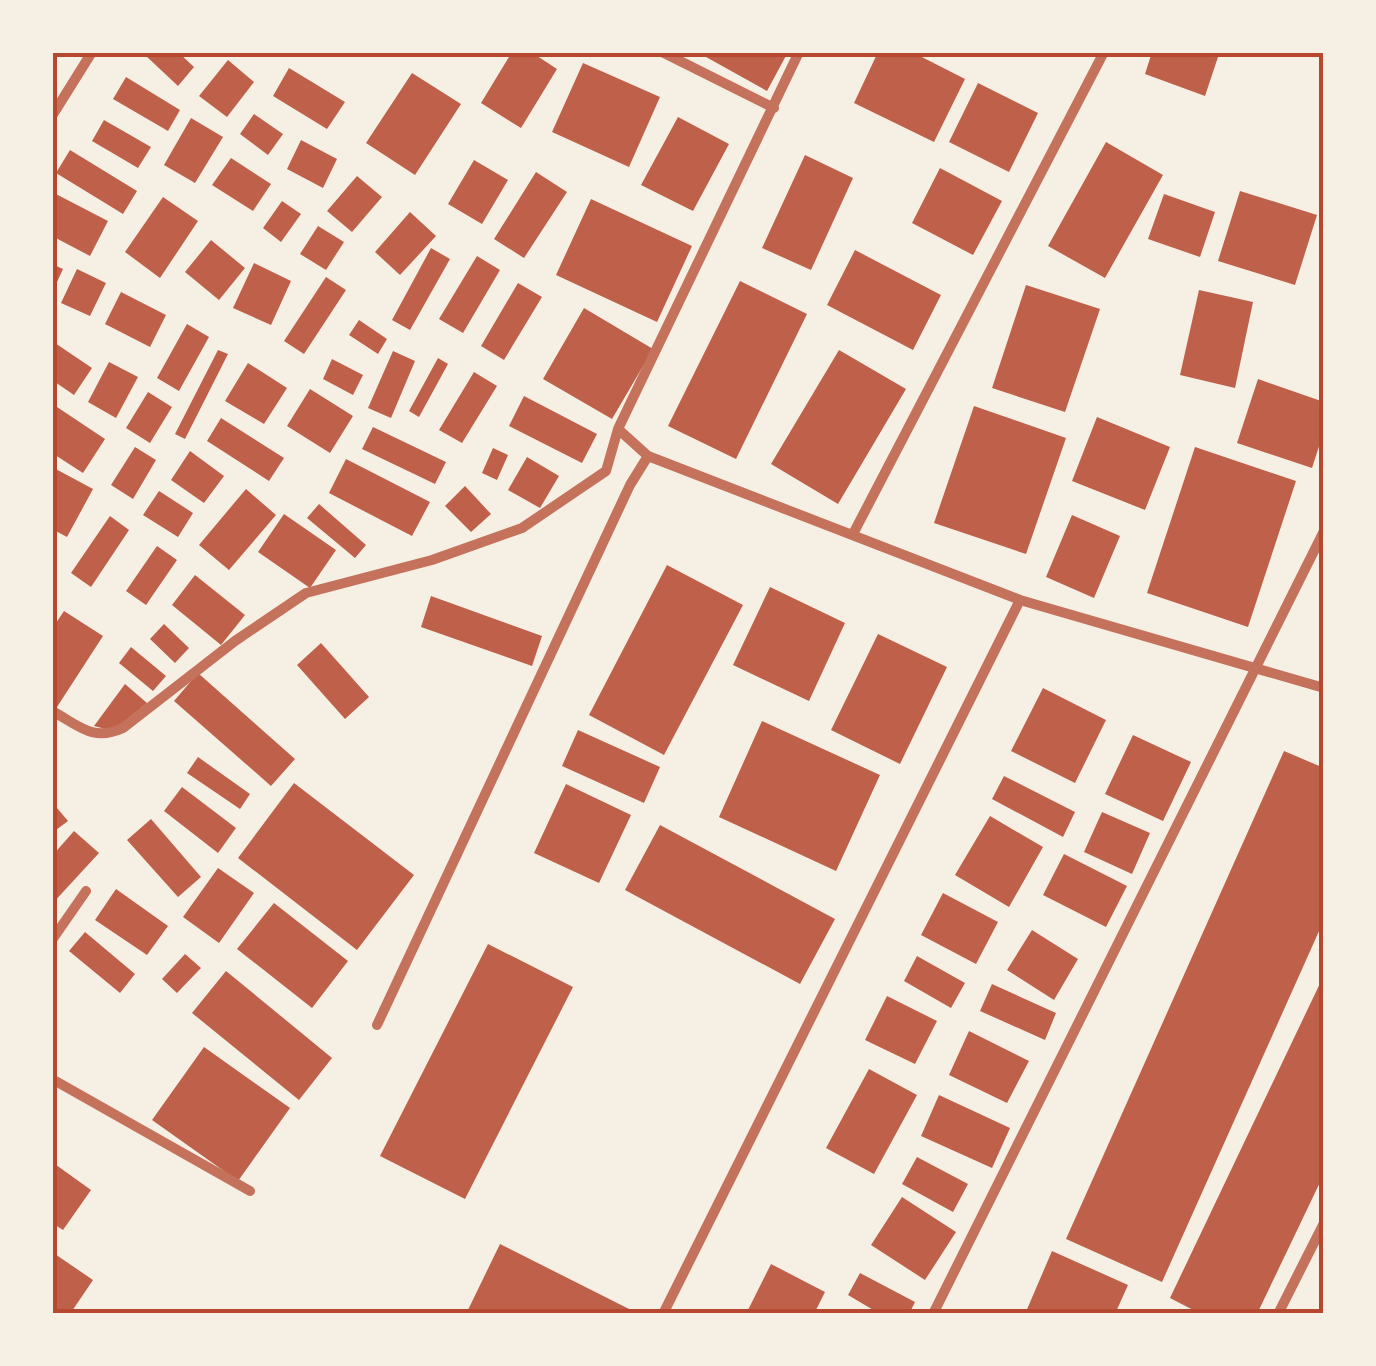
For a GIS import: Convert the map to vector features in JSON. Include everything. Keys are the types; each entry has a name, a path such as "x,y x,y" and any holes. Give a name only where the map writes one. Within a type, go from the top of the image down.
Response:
{"street":[{"path":"52,116 92,52"},
{"path":"662,52 774,108"},
{"path":"52,711 106,736 123,728 235,641 306,593 432,560 522,528 606,471 618,429 799,52"},
{"path":"853,534 1104,52"},
{"path":"618,429 648,456 1020,600 1324,688"},
{"path":"377,1025 630,486 648,456"},
{"path":"933,1314 1324,532"},
{"path":"663,1314 1020,600"},
{"path":"52,940 86,891"},
{"path":"52,1079 250,1191"},
{"path":"1278,1314 1324,1223"}],"building":[{"path":"178,52 194,67 178,86 145,55"},
{"path":"512,52 531,52 557,69 521,128 481,103"},
{"path":"697,52 788,52 767,91"},
{"path":"878,52 912,52 965,79 934,142 854,103"},
{"path":"1152,52 1207,52 1218,57 1205,96 1145,74"},
{"path":"228,60 254,82 227,117 199,96"},
{"path":"583,63 660,97 629,167 552,132"},
{"path":"289,68 345,102 327,129 273,96"},
{"path":"412,73 461,104 415,175 366,143"},
{"path":"126,77 180,110 168,131 113,99"},
{"path":"978,83 1038,113 1009,172 949,142"},
{"path":"254,114 283,134 268,155 240,134"},
{"path":"678,117 729,144 693,211 641,185"},
{"path":"191,118 223,137 195,183 164,165"},
{"path":"104,120 151,147 138,168 92,141"},
{"path":"301,140 337,159 323,188 287,169"},
{"path":"1106,142 1163,175 1105,278 1048,246"},
{"path":"70,150 137,191 123,214 56,173"},
{"path":"805,155 853,178 811,270 762,248"},
{"path":"231,158 271,184 253,211 212,185"},
{"path":"474,160 508,180 482,224 448,204"},
{"path":"940,168 1002,201 973,255 912,223"},
{"path":"536,172 567,192 524,258 494,239"},
{"path":"357,176 382,197 352,232 327,211"},
{"path":"1240,191 1317,215 1295,285 1218,261"},
{"path":"52,192 108,221 90,256 52,236"},
{"path":"1164,194 1215,212 1200,257 1148,239"},
{"path":"163,197 198,221 160,278 125,252"},
{"path":"591,199 692,246 657,322 556,275"},
{"path":"282,201 301,214 281,242 263,228"},
{"path":"410,212 436,236 400,275 375,252"},
{"path":"318,226 344,242 326,270 300,254"},
{"path":"211,240 245,268 219,300 185,272"},
{"path":"431,248 450,259 410,330 392,320"},
{"path":"855,250 941,295 913,350 827,305"},
{"path":"477,256 500,270 463,333 439,319"},
{"path":"254,263 291,281 271,325 233,308"},
{"path":"52,264 63,269 52,293"},
{"path":"77,269 106,283 90,316 61,303"},
{"path":"326,277 346,290 304,354 284,341"},
{"path":"740,281 807,314 736,459 668,426"},
{"path":"518,283 542,297 504,360 481,346"},
{"path":"1026,285 1100,309 1065,412 992,388"},
{"path":"1199,290 1253,302 1235,388 1180,375"},
{"path":"121,292 166,315 150,347 105,324"},
{"path":"584,308 653,349 612,419 543,379"},
{"path":"359,320 387,339 378,354 349,335"},
{"path":"187,324 209,337 179,391 157,378"},
{"path":"52,341 92,368 74,395 52,380"},
{"path":"218,350 228,354 185,439 175,434"},
{"path":"839,350 906,389 838,504 771,464"},
{"path":"393,351 415,361 391,418 368,408"},
{"path":"438,358 448,364 419,417 409,411"},
{"path":"332,359 363,375 353,395 323,379"},
{"path":"109,362 138,377 116,418 88,402"},
{"path":"248,363 287,388 264,424 225,401"},
{"path":"474,372 497,386 462,443 439,430"},
{"path":"1258,379 1324,402 1324,431 1312,468 1237,443"},
{"path":"310,389 353,416 330,453 287,426"},
{"path":"148,392 172,407 150,443 126,428"},
{"path":"524,396 597,434 582,463 509,426"},
{"path":"54,405 105,439 83,473 52,453"},
{"path":"974,406 1066,438 1026,554 934,523"},
{"path":"1097,417 1170,447 1145,510 1072,481"},
{"path":"221,418 284,458 269,481 207,441"},
{"path":"373,427 446,462 435,484 362,449"},
{"path":"135,447 156,460 133,499 111,485"},
{"path":"1195,447 1296,481 1248,627 1147,593"},
{"path":"493,448 508,455 497,480 482,473"},
{"path":"190,451 224,476 204,503 171,480"},
{"path":"527,457 559,476 540,508 508,490"},
{"path":"346,459 430,502 412,536 329,493"},
{"path":"52,467 93,489 67,537 52,529"},
{"path":"465,486 491,514 471,532 445,506"},
{"path":"246,489 276,515 229,570 199,545"},
{"path":"159,491 193,513 178,537 143,515"},
{"path":"319,504 366,545 355,558 307,518"},
{"path":"284,514 336,550 310,588 258,552"},
{"path":"1072,515 1120,536 1094,598 1046,577"},
{"path":"110,516 129,530 91,587 71,573"},
{"path":"157,546 177,560 146,605 126,591"},
{"path":"667,565 743,605 664,755 589,715"},
{"path":"195,575 245,615 221,645 172,605"},
{"path":"770,587 845,623 809,701 733,665"},
{"path":"431,596 542,636 532,666 421,627"},
{"path":"64,611 103,636 57,707 52,704 52,629"},
{"path":"164,624 189,648 175,663 150,639"},
{"path":"878,634 947,667 900,764 831,730"},
{"path":"321,643 369,697 345,719 297,665"},
{"path":"131,647 166,676 153,691 119,663"},
{"path":"198,673 295,759 271,786 174,701"},
{"path":"125,684 147,703 113,731 94,726"},
{"path":"1043,688 1106,720 1075,783 1011,751"},
{"path":"762,721 880,775 836,871 719,817"},
{"path":"578,730 660,767 644,803 562,766"},
{"path":"1133,735 1191,762 1163,821 1105,794"},
{"path":"1284,751 1324,768 1324,920 1162,1282 1066,1239"},
{"path":"198,757 250,794 240,809 187,773"},
{"path":"1004,776 1075,812 1063,837 992,799"},
{"path":"294,783 414,875 357,950 238,858"},
{"path":"566,784 631,815 599,883 534,853"},
{"path":"182,787 236,828 218,853 164,811"},
{"path":"52,802 68,821 52,833"},
{"path":"1102,812 1150,833 1132,874 1084,852"},
{"path":"990,816 1043,847 1009,907 955,875"},
{"path":"151,819 201,877 178,897 127,840"},
{"path":"660,825 835,919 800,984 625,890"},
{"path":"74,831 99,853 52,904 52,856"},
{"path":"1064,854 1127,886 1106,927 1043,895"},
{"path":"218,868 254,893 219,943 183,917"},
{"path":"116,889 168,926 147,955 95,920"},
{"path":"943,893 998,922 976,964 921,935"},
{"path":"274,903 348,961 312,1008 237,949"},
{"path":"1032,930 1078,959 1054,1000 1007,970"},
{"path":"85,932 135,974 120,993 69,951"},
{"path":"488,944 573,987 465,1199 380,1156"},
{"path":"185,954 201,968 177,993 162,979"},
{"path":"917,956 965,983 951,1008 904,981"},
{"path":"226,971 332,1058 299,1100 192,1013"},
{"path":"1324,975 1324,1174 1257,1314 1201,1314 1170,1298"},
{"path":"992,984 1056,1013 1045,1040 980,1011"},
{"path":"887,996 937,1021 915,1064 865,1040"},
{"path":"969,1031 1029,1061 1007,1103 949,1075"},
{"path":"204,1047 290,1108 238,1181 152,1120"},
{"path":"869,1069 917,1095 874,1174 826,1148"},
{"path":"939,1095 1010,1128 992,1168 921,1136"},
{"path":"917,1157 968,1184 953,1212 902,1184"},
{"path":"52,1162 91,1190 63,1230 52,1223"},
{"path":"902,1197 956,1232 925,1280 871,1245"},
{"path":"500,1244 639,1314 466,1314"},
{"path":"1052,1251 1128,1285 1115,1314 1025,1314"},
{"path":"52,1252 93,1280 70,1314 52,1314"},
{"path":"771,1264 825,1292 814,1314 747,1312"},
{"path":"860,1273 915,1302 909,1314 880,1314 848,1295"}]}
